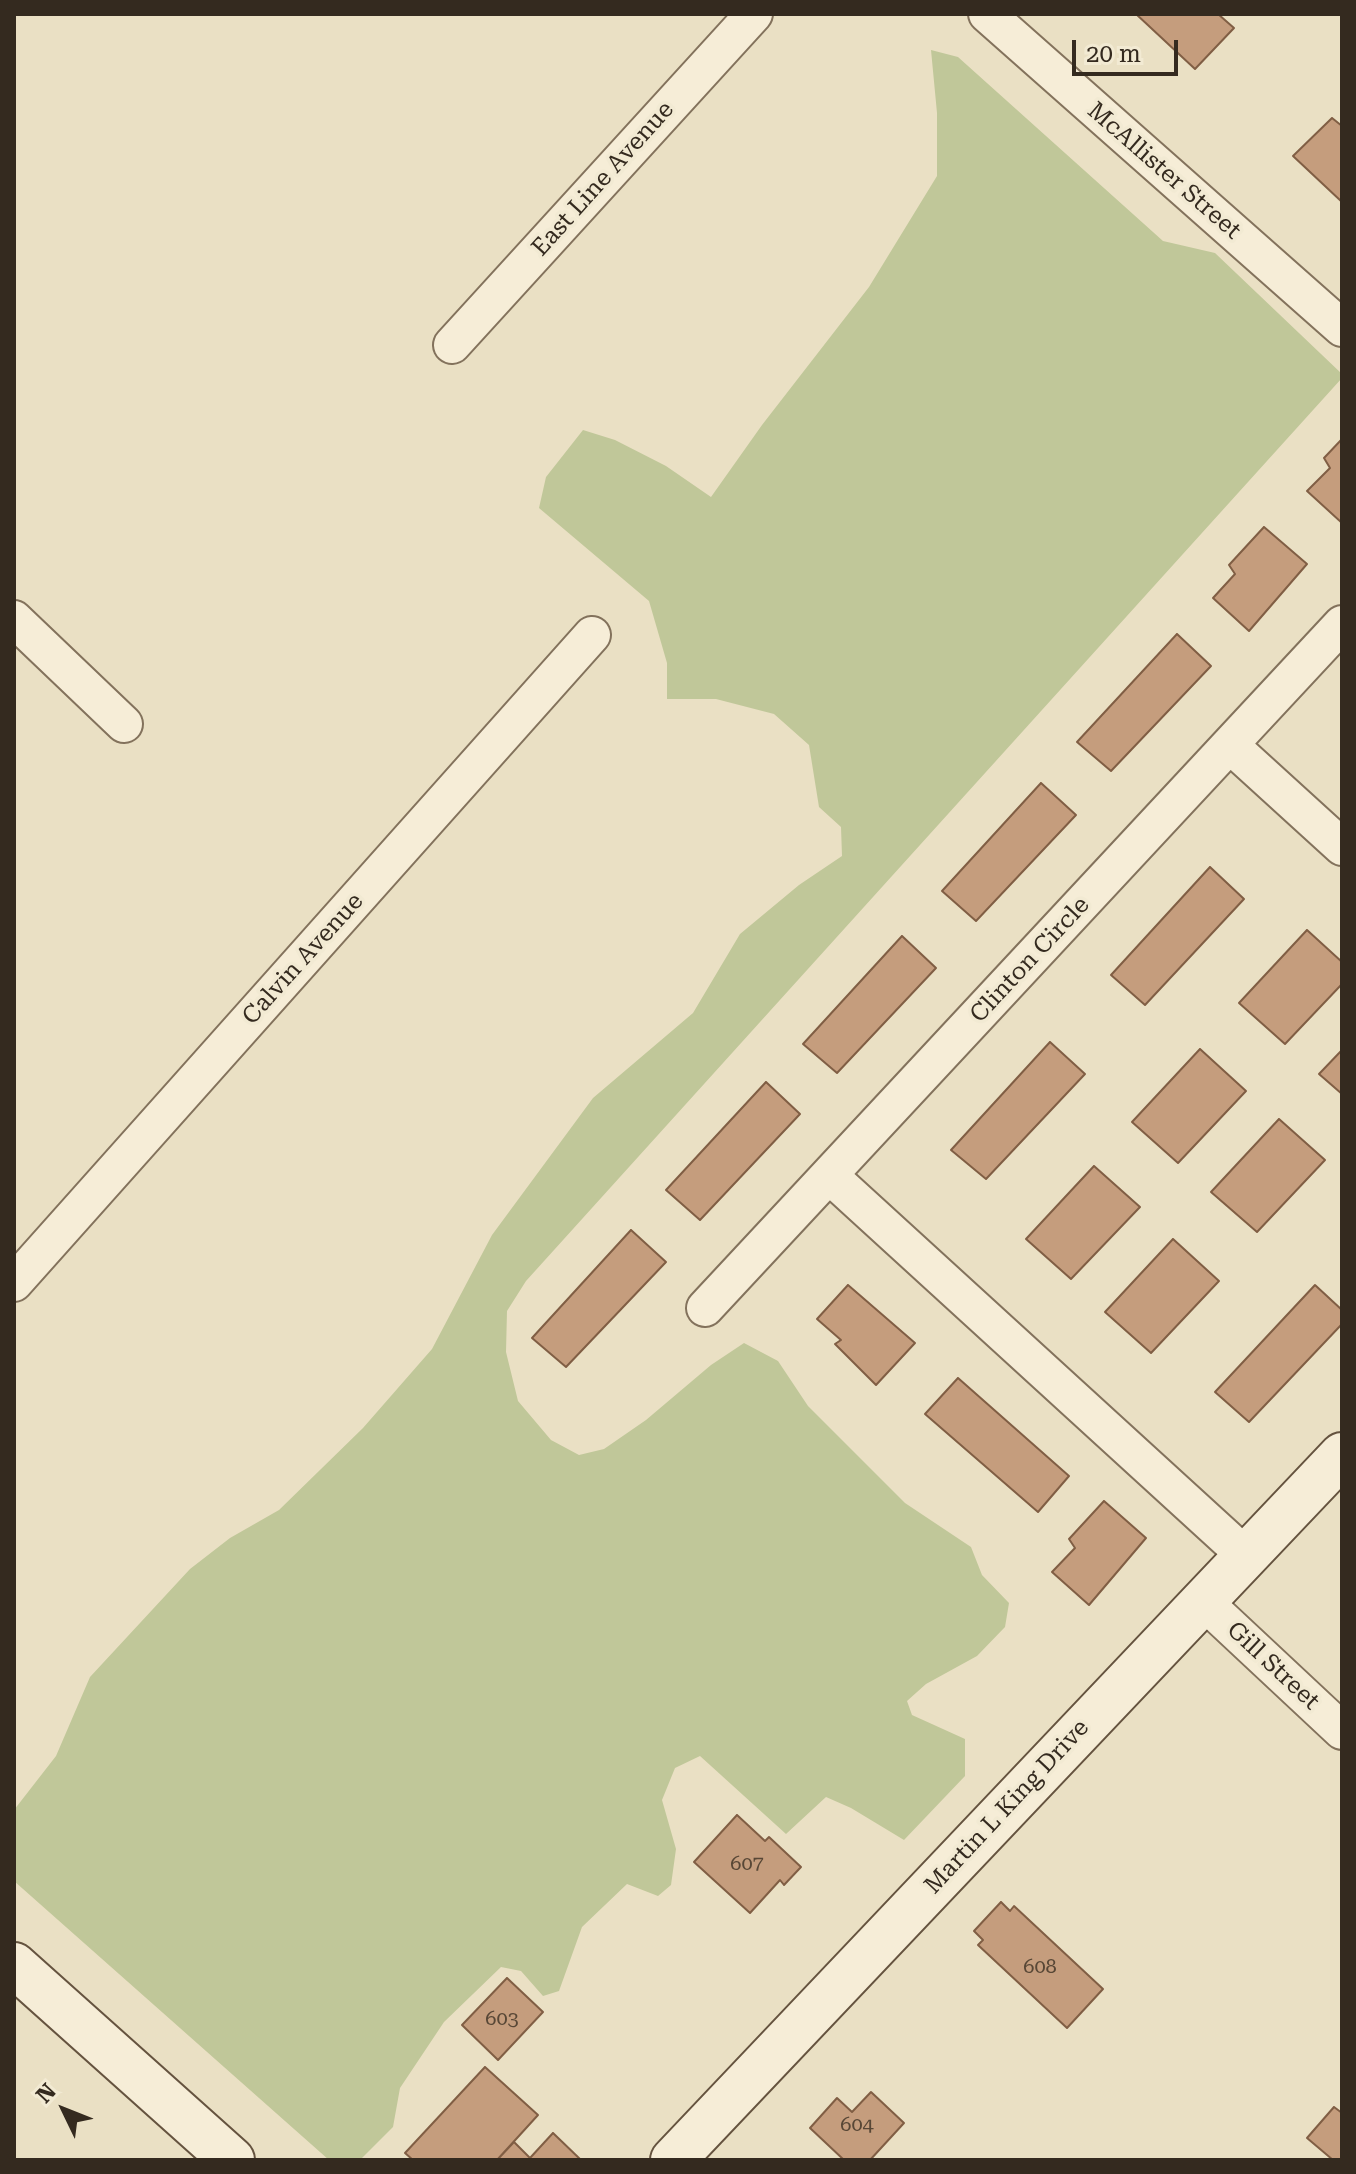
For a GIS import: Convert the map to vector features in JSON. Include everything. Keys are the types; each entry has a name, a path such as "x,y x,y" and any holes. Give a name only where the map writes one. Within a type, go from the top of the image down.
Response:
{"main road":[{"name":"Martin L King Drive","path":"673,2160 1342,1455"},
{"path":"14,1965 232,2160"}],"street":[{"name":"East Line Avenue","path":"452,345 754,14"},
{"name":"McAllister Street","path":"987,14 1342,328"},
{"path":"14,619 124,724"},
{"name":"Clinton Circle","path":"705,1308 1342,624"},
{"name":"Calvin Avenue","path":"14,1283 592,635"},
{"path":"1230,745 1342,847"},
{"path":"830,1176 1246,1556"},
{"name":"Gill Street","path":"1203,1601 1342,1731"}],"green space":[{"path":"931,50 958,57 1163,241 1215,253 1342,374 1342,378 526,1281 507,1311 506,1352 518,1401 551,1440 579,1455 604,1449 744,1343 778,1361 808,1406 905,1503 971,1547 982,1575 1009,1603 1005,1627 977,1656 926,1684 907,1701 912,1715 965,1739 965,1776 904,1840 851,1808 826,1797 786,1834 700,1756 675,1768 662,1800 676,1849 671,1885 658,1896 627,1884 582,1927 559,1991 543,1996 521,1971 501,1967 444,2022 400,2088 393,2127 360,2160 329,2160 14,1881 14,1810 56,1756 90,1677 190,1569 230,1538 279,1510 363,1428 432,1349 492,1235 593,1098 693,1013 740,934 799,885 842,856 841,827 819,807 809,745 774,714 716,699 667,699 667,663 649,601 539,508 546,477 583,430 615,440 666,466 711,497 762,425 869,287 937,176 937,113"}],"building":[{"path":"1136,14 1218,14 1234,28 1195,69"},
{"path":"1332,118 1342,126 1342,202 1293,156"},
{"path":"1342,439 1342,523 1307,491 1330,468 1324,458"},
{"path":"1264,527 1307,564 1249,631 1213,598 1235,574 1229,565"},
{"path":"1177,634 1211,666 1111,771 1077,742"},
{"path":"1041,783 1076,815 976,921 942,891"},
{"path":"1210,867 1244,899 1145,1005 1111,975"},
{"path":"1307,930 1342,962 1342,984 1285,1044 1239,1003"},
{"path":"902,936 936,968 837,1073 803,1044"},
{"path":"1050,1042 1085,1074 986,1179 951,1150"},
{"path":"1200,1049 1246,1091 1178,1163 1132,1122"},
{"path":"1342,1050 1342,1094 1319,1074"},
{"path":"766,1082 800,1114 700,1220 666,1190"},
{"path":"1279,1119 1325,1160 1257,1232 1211,1192"},
{"path":"1094,1166 1140,1207 1071,1279 1026,1239"},
{"path":"631,1230 666,1262 566,1367 532,1338"},
{"path":"1173,1239 1219,1281 1151,1353 1105,1312"},
{"path":"848,1285 915,1343 876,1385 835,1344 841,1340 817,1319"},
{"path":"1315,1285 1342,1310 1342,1324 1249,1422 1215,1392"},
{"path":"958,1378 1069,1476 1038,1512 925,1414"},
{"path":"1104,1501 1146,1538 1089,1605 1052,1572 1075,1548 1069,1539"},
{"path":"737,1815 765,1841 769,1837 801,1867 784,1885 780,1880 750,1913 694,1862"},
{"path":"1001,1902 1010,1911 1014,1906 1103,1989 1067,2028 978,1945 983,1940 974,1931"},
{"path":"507,1978 543,2012 498,2060 462,2025"},
{"path":"485,2067 538,2115 497,2160 413,2160 405,2153"},
{"path":"871,2092 904,2123 870,2160 844,2160 810,2128 837,2098 852,2112"},
{"path":"1334,2107 1342,2113 1342,2160 1333,2160 1307,2138"},
{"path":"553,2133 581,2160 497,2160 514,2142 530,2158"}]}
